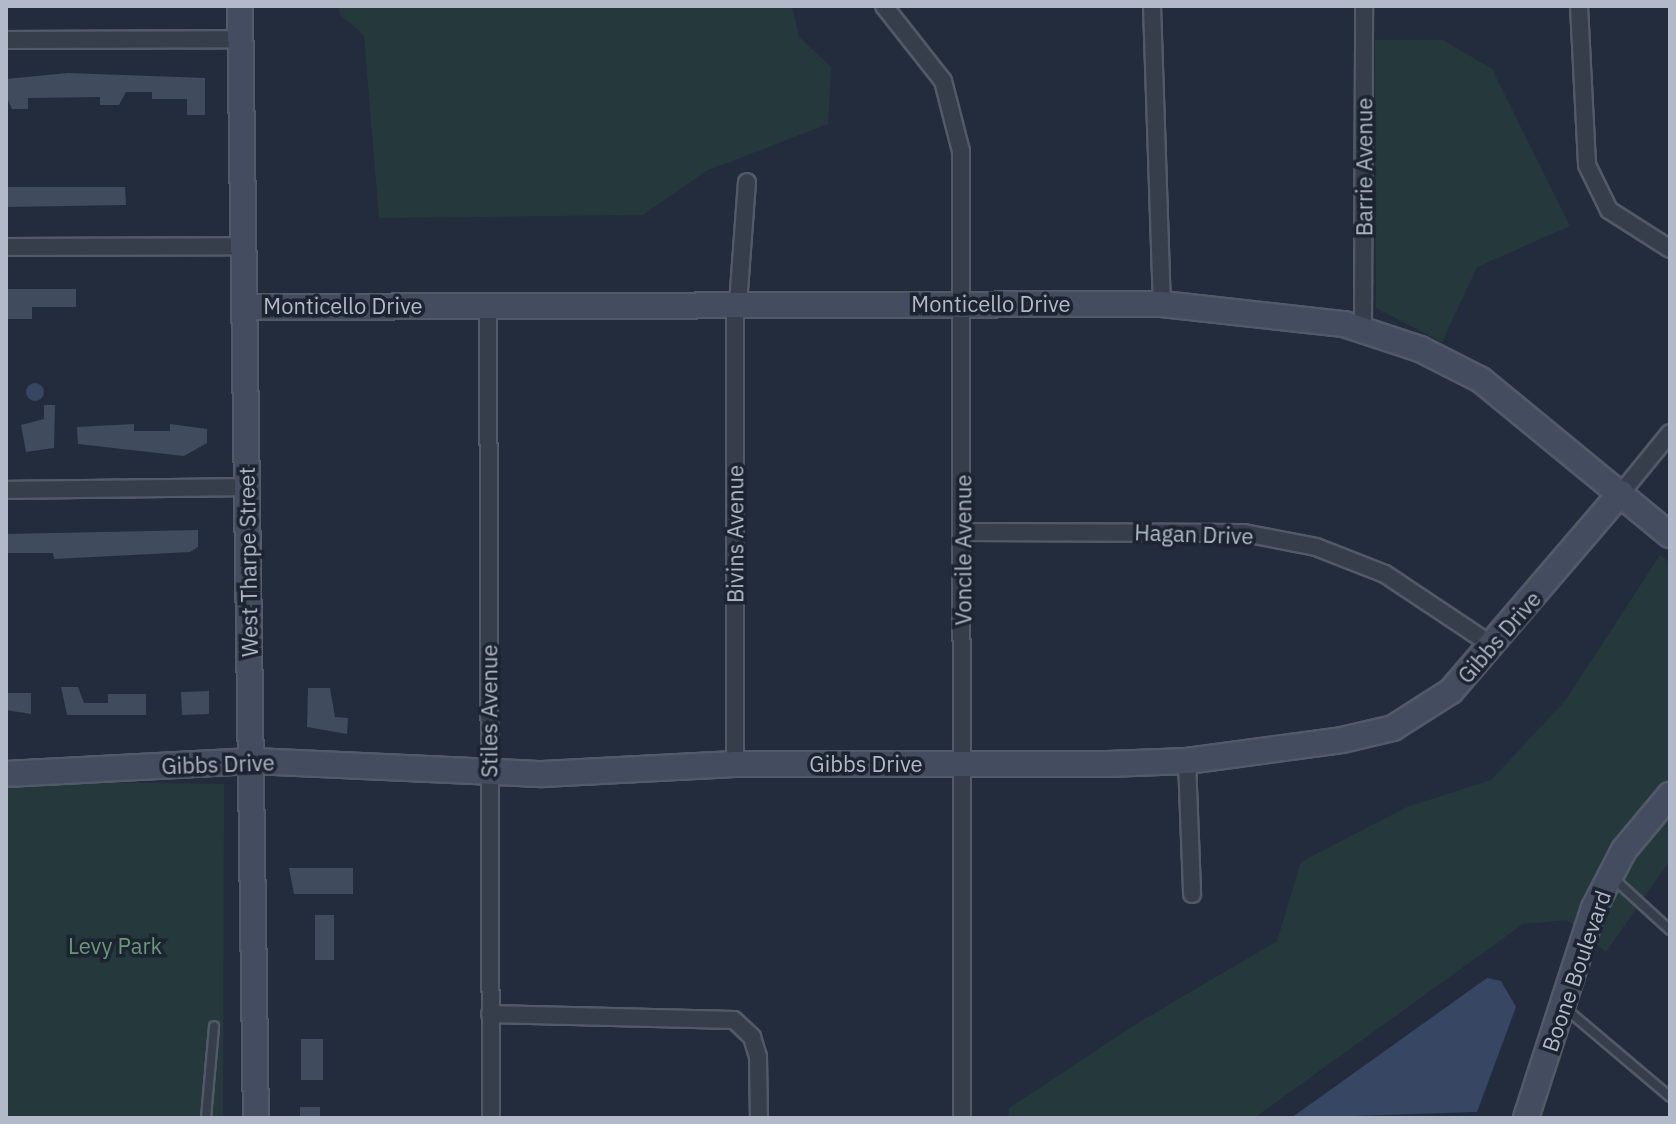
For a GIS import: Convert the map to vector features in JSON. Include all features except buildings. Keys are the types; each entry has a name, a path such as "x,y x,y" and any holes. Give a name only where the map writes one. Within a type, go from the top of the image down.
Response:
{"street":[{"name":"West Tharpe Street","path":"240,6 256,1118"},
{"name":"Voncile Avenue","path":"884,6 928,56 954,111 961,151 962,1118"},
{"path":"1152,6 1162,304"},
{"name":"Barrie Avenue","path":"1363,329 1364,6"},
{"path":"1579,6 1587,165 1609,210 1670,249"},
{"path":"6,40 241,39"},
{"name":"Bivins Avenue","path":"735,764 736,304 747,182"},
{"path":"6,247 243,246"},
{"name":"Monticello Drive","path":"244,307 1162,304 1363,329 1481,380 1670,535"},
{"name":"Stiles Avenue","path":"488,305 491,1118"},
{"path":"1621,493 1670,433"},
{"path":"6,490 246,487"},
{"name":"Gibbs Drive","path":"6,774 253,761 489,771 735,764 1187,761 1393,728 1451,691 1493,646 1621,493"},
{"name":"Hagan Drive","path":"963,532 1244,533 1316,547 1385,574 1493,646"},
{"path":"1187,761 1192,894"},
{"name":"Boone Boulevard","path":"1526,1118 1562,1006 1610,874 1670,795"},
{"path":"490,1014 734,1020 752,1037 758,1057 759,1118"}],"lane":[{"path":"1610,874 1670,930"},
{"path":"1562,1006 1670,1097"},
{"path":"206,1118 214,1026"}],"green space":[{"path":"339,6 792,6 799,37 831,67 828,124 706,171 643,215 379,218 364,35 340,15"},
{"path":"1375,40 1443,40 1492,69 1570,226 1477,267 1442,342 1376,308"},
{"path":"1660,555 1670,563 1670,860 1606,952 1567,920 1523,924 1254,1118 1009,1118 1009,1108 1138,1023 1277,941 1301,862 1407,807 1491,780 1566,700"},
{"name":"Levy Park","path":"6,781 224,784 223,1118 6,1118"}],"water":[{"path":"35,383 44,392 35,401 26,392"},
{"path":"1487,978 1501,981 1516,1007 1477,1112 1291,1118"}]}
